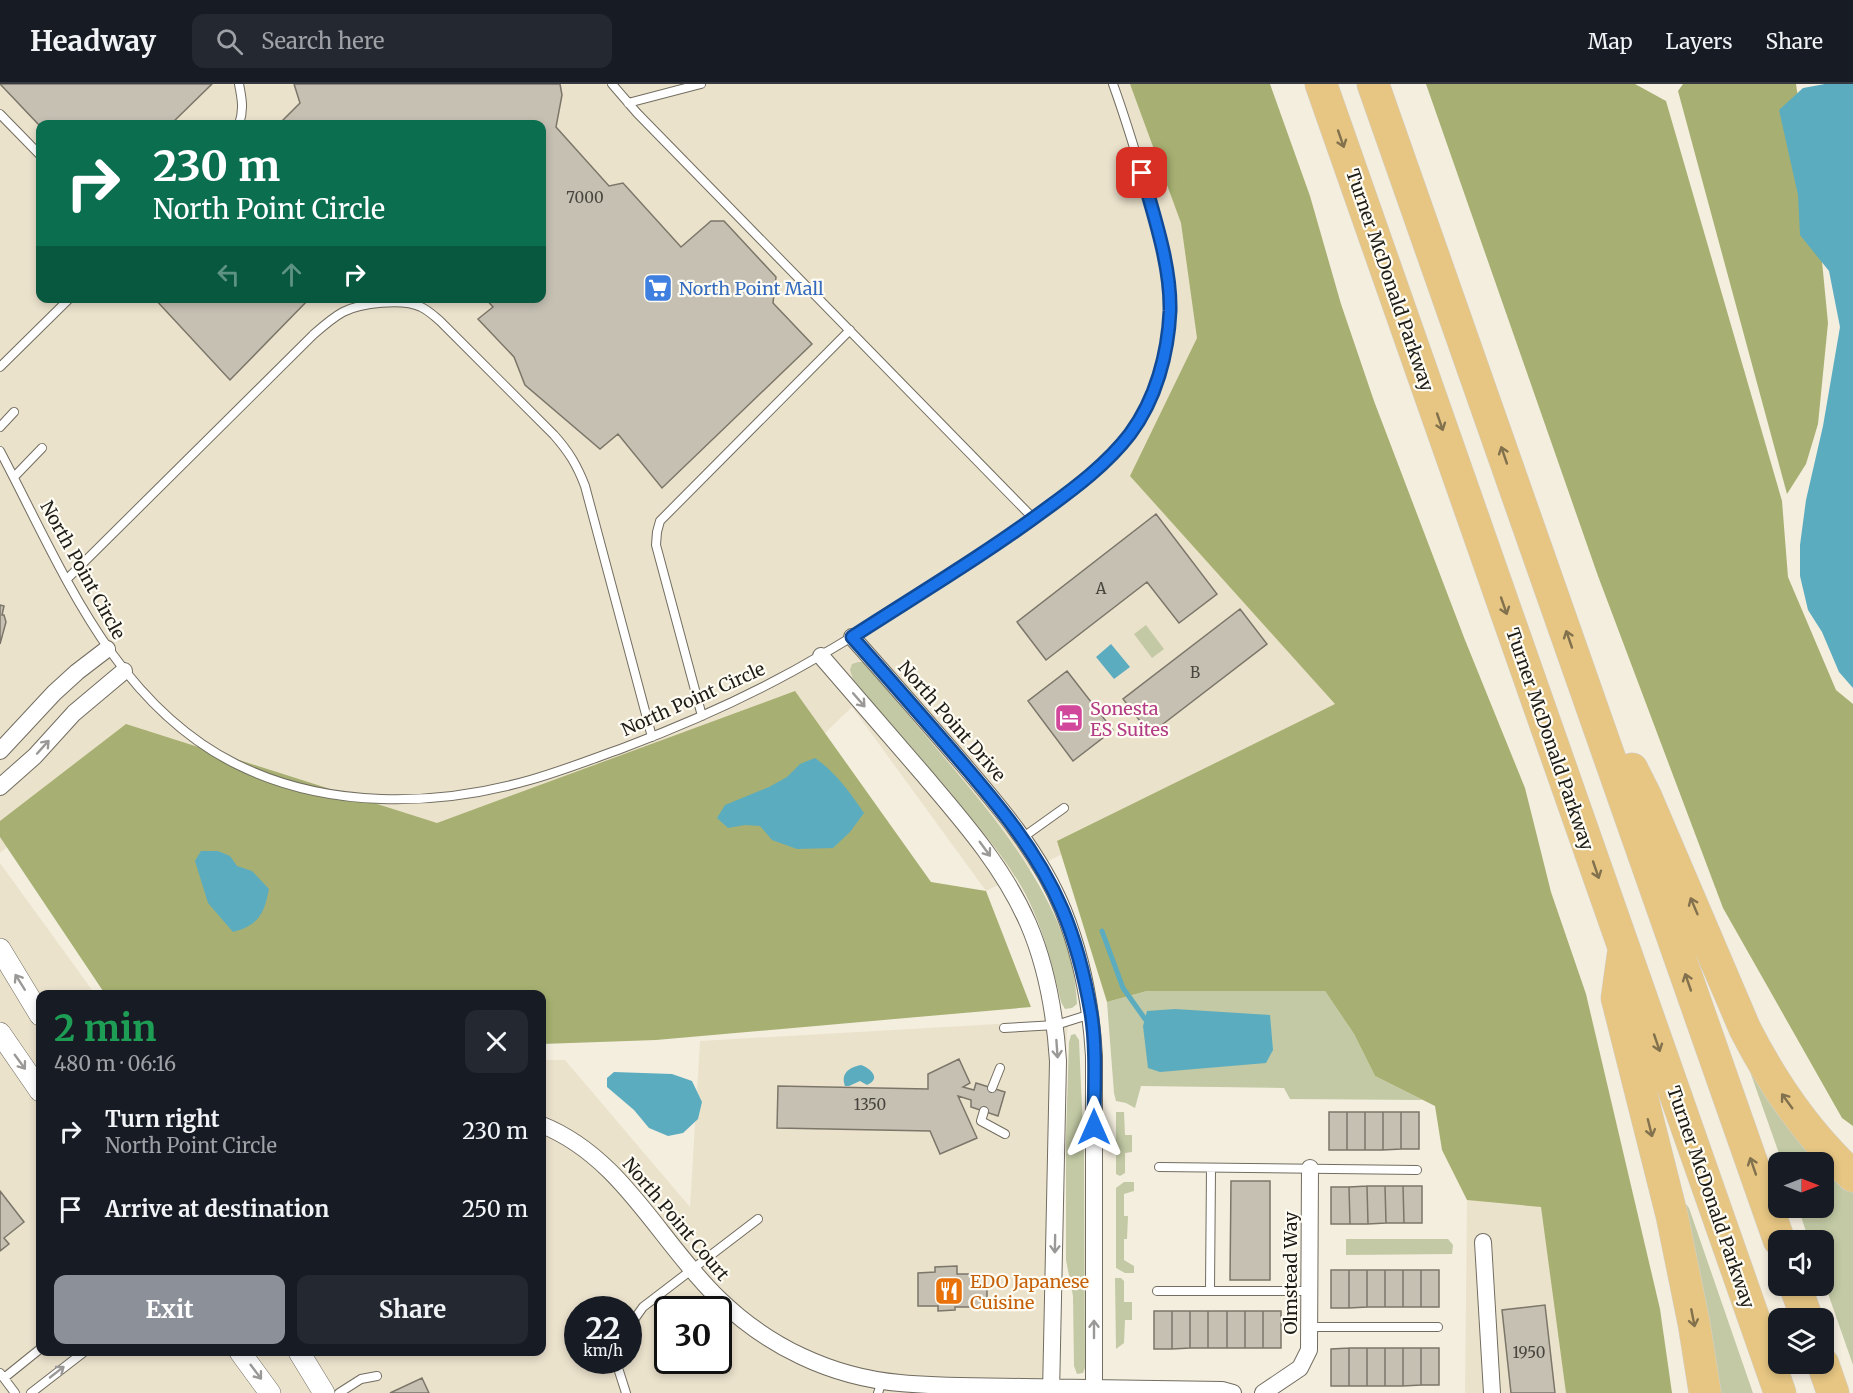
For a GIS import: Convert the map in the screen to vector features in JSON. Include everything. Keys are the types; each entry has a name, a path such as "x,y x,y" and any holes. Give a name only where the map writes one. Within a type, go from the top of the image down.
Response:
{"highway":[{"name":"Turner McDonald Parkway","path":"1321,84 1780,1393"},
{"path":"1373,84 1776,1230"},
{"path":"1583,680 1646,797 1762,1064 1807,1128 1832,1157 1853,1176"},
{"path":"1624,948 1617,998 1672,1216 1694,1324 1705,1393"},
{"path":"1826,1374 1833,1393"}],"street":[{"name":"North Point Drive","path":"852,637 996,803 1022,838 1045,874 1062,909 1075,945 1085,980 1091,1014 1094,1056 1094,1390"},
{"path":"0,751 54,693 107,649"},
{"path":"821,656 968,826 1013,893 1028,923 1040,956 1056,1025 1058,1061 1051,1390"},
{"path":"0,787 35,756 74,713 124,671"},
{"path":"0,949 36,1008"},
{"path":"0,1033 36,1085"},
{"name":"North Point Court","path":"546,1127 571,1140 597,1158 619,1180 691,1269 730,1311 772,1341 820,1365 880,1387 926,1385 1051,1390 1222,1390 1233,1393"},
{"name":"Olmstead Way","path":"1263,1393 1300,1368 1309,1350 1310,1168"},
{"path":"1483,1242 1492,1393"},
{"path":"243,1356 270,1393"},
{"path":"301,1356 324,1393"}],"lane":[{"path":"239,84 243,100 241,120"},
{"path":"612,84 1034,518"},
{"path":"628,103 700,84"},
{"name":"North Point Circle","path":"0,451 67,579 107,649 145,695 210,749 237,764 305,789 351,797 419,798 487,790 543,776 652,737 702,716 821,656 1034,518 1089,476 1129,435 1149,401 1165,357 1170,309 1164,262 1142,173 1113,84"},
{"path":"0,114 36,151"},
{"path":"0,367 65,303"},
{"path":"67,579 306,342 329,322 343,312 376,303 421,306 440,321 554,435 578,466 652,737"},
{"path":"702,716 656,545 660,521 850,330"},
{"path":"0,427 14,412"},
{"path":"14,477 42,448"},
{"path":"1022,838 1064,808"},
{"path":"1004,1028 1056,1025 1091,1014"},
{"path":"992,1088 1000,1068"},
{"path":"984,1111 981,1121 1005,1134"},
{"path":"1159,1167 1417,1170"},
{"path":"1210,1290 1211,1168"},
{"path":"642,1308 759,1219"},
{"path":"1157,1290 1310,1291"},
{"path":"1310,1327 1438,1327"},
{"path":"15,1393 2,1376 36,1352"},
{"path":"31,1393 79,1356"},
{"path":"620,1374 626,1393"},
{"path":"339,1393 361,1379 377,1376"}],"shaded area":[{"path":"0,84 1213,84 1360,710 986,891 852,707 824,734 315,860 116,754 0,853"},
{"path":"0,863 92,990 36,990 36,1356 546,1356 546,1060 565,1060 690,1207 700,1041 1068,1020 1044,1393 0,1393"},
{"path":"1598,1175 1636,1393 1465,1393 1467,1200"}],"green space":[{"path":"1130,84 1270,84 1310,196 1341,304 1374,401 1465,640 1525,788 1551,892 1586,994 1660,1309 1672,1393 1566,1393 1541,1207 1467,1200 1442,1150 1435,1106 1375,1076 1354,1034 1325,991 1147,991 1107,1002 1057,841 1335,704 1130,476 1197,338 1181,223"},
{"path":"1426,84 1635,84 1666,101 1782,501 1788,577 1836,690 1853,704 1853,1126 1842,1118 1723,908 1598,576"},
{"path":"1683,84 1796,84 1821,251 1828,323 1818,424 1806,464 1787,494 1678,91"},
{"path":"1146,625 1164,649 1152,658 1134,634"},
{"path":"864,662 969,787 1032,873 1063,937 1073,970 1077,1004 1072,1008 1065,1009 1061,1002 1038,921 1012,872 955,798 853,679 850,670 852,664"},
{"path":"795,691 931,882 986,891 1031,1007 656,1040 546,1044 546,990 102,990 0,837 0,821 126,724 437,823"},
{"path":"1147,991 1325,991 1354,1034 1375,1076 1423,1100 1290,1099 1284,1088 1141,1086 1135,1108 1116,1101 1107,1002"},
{"path":"1075,1034 1079,1040 1084,1154 1085,1368 1083,1373 1077,1374 1074,1366 1073,1296 1066,1260 1069,1042 1071,1035"},
{"path":"1747,1063 1815,1152 1778,1152"},
{"path":"1116,1112 1124,1112 1125,1135 1132,1135 1132,1152 1125,1153 1125,1173 1120,1176 1116,1174"},
{"path":"1834,1171 1853,1185 1853,1365 1829,1296 1834,1296 1834,1230 1806,1230 1801,1218 1834,1218"},
{"path":"1124,1182 1134,1182 1134,1191 1124,1194 1124,1216 1128,1216 1127,1239 1124,1239 1124,1260 1134,1266 1134,1273 1125,1273 1116,1268 1116,1188"},
{"path":"1682,1199 1689,1208 1753,1393 1719,1393"},
{"path":"1346,1239 1448,1239 1453,1245 1452,1254 1346,1255"},
{"path":"1115,1278 1121,1278 1124,1281 1124,1302 1132,1302 1132,1320 1125,1320 1124,1343 1116,1349"}],"water":[{"path":"1825,84 1853,84 1853,688 1839,672 1822,632 1808,610 1800,576 1800,545 1806,500 1823,426 1840,327 1829,271 1800,235 1798,195 1779,110 1803,88"},
{"path":"1111,644 1130,667 1114,679 1096,657"},
{"path":"815,758 842,783 864,813 850,832 833,848 797,849 772,840 760,826 745,825 728,828 717,818 725,805 769,787 787,777 800,764"},
{"path":"201,851 218,851 230,856 237,866 252,871 269,889 262,912 249,926 233,932 208,903 195,861"},
{"path":"1175,1009 1270,1015 1273,1050 1266,1063 1160,1072 1148,1068 1143,1026 1147,1011"},
{"path":"861,1065 869,1069 874,1080 867,1085 860,1081 845,1086 844,1078 847,1071"},
{"path":"614,1072 672,1074 692,1081 702,1102 698,1119 683,1133 668,1136 649,1128 634,1110 607,1087 607,1078"}],"building":[{"path":"0,84 212,84 175,120 36,122"},
{"name":"North Point Mall","path":"294,84 560,84 562,95 556,127 609,186 623,183 681,247 711,221 724,221 776,277 773,303 812,344 662,488 618,434 600,449 525,385 514,357 478,319 493,307 489,303 546,303 546,120 283,120 300,103"},
{"path":"159,303 305,303 230,380"},
{"path":"1156,514 1217,594 1179,623 1147,582 1046,660 1017,622"},
{"path":"0,605 4,606 2,615 6,622 0,644"},
{"path":"1240,609 1267,644 1150,734 1123,699"},
{"path":"1067,671 1113,730 1073,761 1028,701"},
{"path":"959,1059 970,1083 963,1087 974,1090 976,1083 1005,1092 998,1116 971,1107 971,1100 958,1096 977,1138 940,1154 930,1131 777,1128 778,1086 928,1089 928,1074"},
{"path":"1329,1112 1347,1112 1347,1150 1329,1150"},
{"path":"1347,1112 1365,1112 1365,1150 1347,1150"},
{"path":"1365,1112 1383,1112 1383,1150 1365,1150"},
{"path":"1383,1112 1401,1112 1401,1149 1383,1150"},
{"path":"1401,1112 1419,1112 1419,1149 1401,1149"},
{"path":"1231,1181 1270,1181 1270,1280 1230,1280"},
{"path":"1367,1186 1368,1224 1350,1224 1349,1187"},
{"path":"1367,1186 1385,1186 1386,1223 1368,1224"},
{"path":"1385,1186 1403,1186 1404,1223 1386,1223"},
{"path":"1403,1186 1422,1186 1422,1223 1404,1223"},
{"path":"1331,1187 1349,1187 1350,1224 1331,1224"},
{"path":"0,1191 24,1222 4,1238 9,1244 0,1251"},
{"path":"957,1266 957,1274 987,1274 987,1307 955,1307 955,1310 938,1311 938,1306 918,1306 918,1273 935,1272 935,1267"},
{"path":"1331,1270 1349,1270 1349,1308 1331,1308"},
{"path":"1349,1270 1367,1270 1367,1307 1349,1308"},
{"path":"1367,1270 1385,1270 1385,1307 1367,1307"},
{"path":"1385,1270 1403,1270 1403,1307 1385,1307"},
{"path":"1403,1270 1421,1270 1421,1307 1403,1307"},
{"path":"1421,1270 1439,1270 1439,1307 1421,1307"},
{"path":"1545,1305 1555,1393 1511,1393 1502,1310"},
{"path":"1154,1311 1172,1311 1172,1349 1154,1349"},
{"path":"1172,1311 1190,1311 1190,1348 1172,1349"},
{"path":"1190,1311 1208,1311 1208,1348 1190,1348"},
{"path":"1208,1311 1227,1311 1227,1348 1208,1348"},
{"path":"1227,1311 1245,1311 1245,1348 1227,1348"},
{"path":"1245,1311 1263,1311 1263,1348 1245,1348"},
{"path":"1263,1311 1281,1311 1281,1348 1263,1348"},
{"path":"1349,1348 1349,1386 1331,1386 1331,1349"},
{"path":"1349,1348 1367,1348 1367,1386 1349,1386"},
{"path":"1367,1348 1385,1348 1385,1386 1367,1386"},
{"path":"1385,1348 1403,1348 1403,1386 1385,1386"},
{"path":"1403,1348 1421,1348 1421,1385 1403,1386"},
{"path":"1421,1348 1439,1348 1439,1385 1421,1385"},
{"path":"422,1378 429,1393 390,1393"}],"waterway":[{"path":"1102,931 1123,988 1145,1019"}],"place":[{"name":"North Point Mall","path":"658,288"},
{"name":"Sonesta ES Suites","path":"1069,718"},
{"name":"EDO Japanese Cuisine","path":"949,1291"}],"route":[{"path":"1094,1127 1094,1056 1091,1014 1085,980 1075,945 1054,892 1022,838 996,803 852,637 1018,530 1089,476 1129,435 1149,401 1165,357 1170,309 1168,285 1155,218 1142,173"}]}
